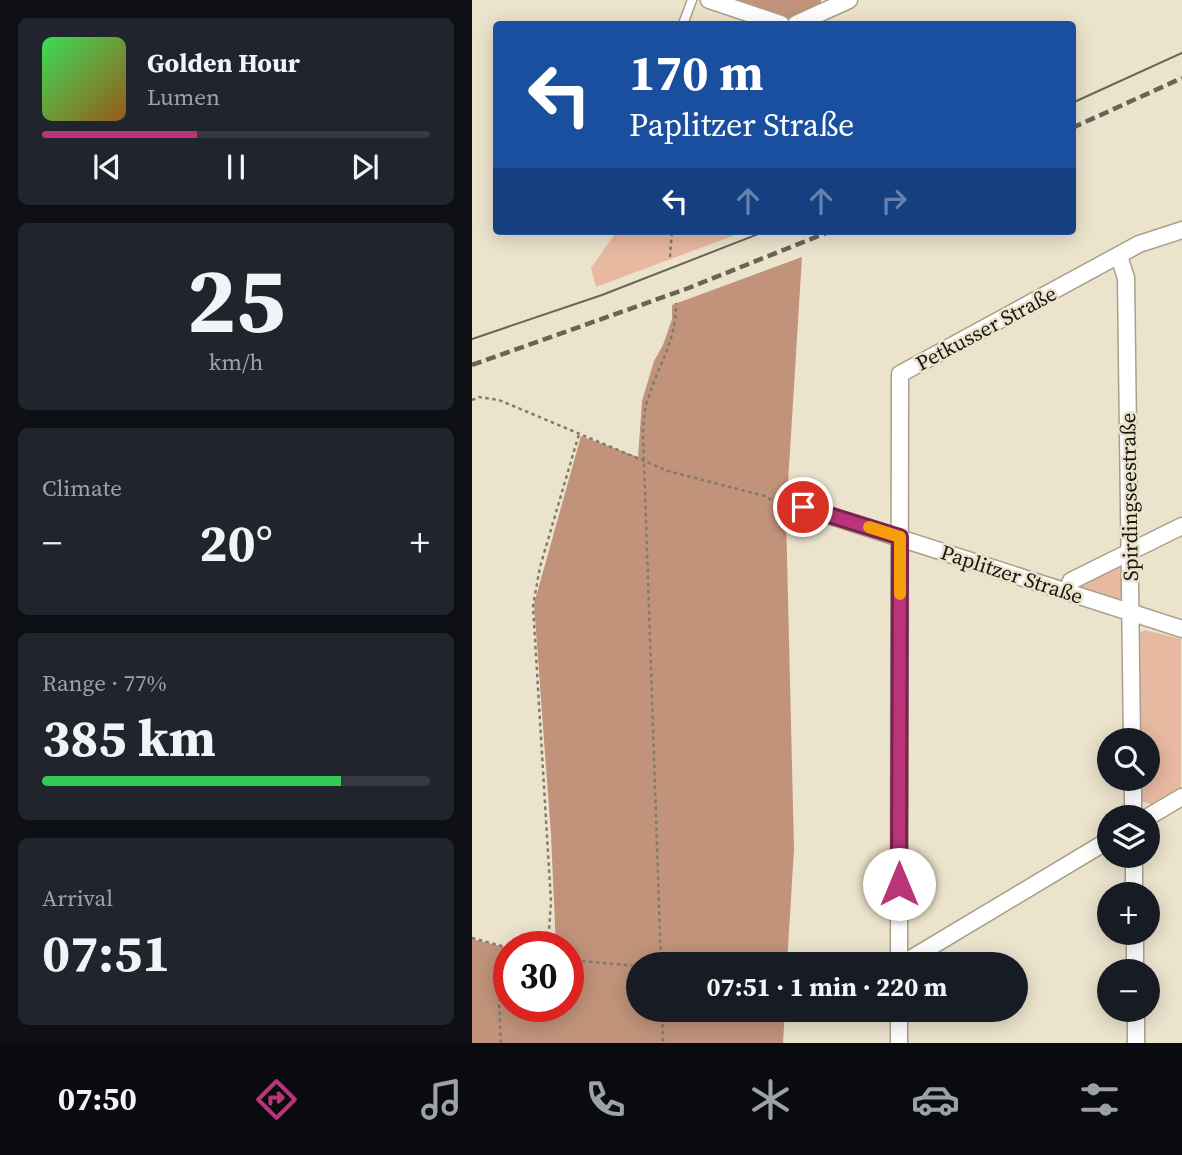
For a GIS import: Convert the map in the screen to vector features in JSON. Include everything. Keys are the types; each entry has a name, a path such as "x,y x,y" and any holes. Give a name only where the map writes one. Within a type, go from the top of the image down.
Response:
{"street":[{"path":"709,0 772,21"},
{"path":"802,21 848,0"},
{"name":"Petkusser Straße","path":"900,537 900,374 1139,244 1181,230"},
{"name":"Spirdingseestraße","path":"1119,256 1126,278 1132,728"},
{"name":"Paplitzer Straße","path":"803,507 1181,629"},
{"path":"1067,592 1071,581 1181,526"},
{"path":"900,537 900,952"},
{"path":"1160,810 1181,797"},
{"path":"920,952 1097,848"},
{"path":"899,1022 899,1043"},
{"path":"1136,1022 1136,1043"}],"lane":[{"path":"684,21 692,0"}],"path":[{"path":"670,257 672,235"},
{"path":"661,952 643,432 646,402 671,344 676,303"},
{"path":"472,400 479,397 499,400 668,471 765,496 792,514 803,507"},
{"path":"548,931 551,902 533,606 540,567 579,434"},
{"path":"472,938 493,945"},
{"path":"584,961 626,965"},
{"path":"500,1022 501,1043"},
{"path":"662,1022 663,1043"}],"shaded area":[{"path":"728,0 821,0 821,21 769,21"},
{"path":"614,235 735,235 596,287 591,268"},
{"path":"802,257 786,515 794,849 788,952 626,952 626,1022 784,1022 783,1043 472,1043 472,939 493,944 493,1022 584,1022 584,931 555,931 534,604 581,436 638,457 642,401 654,361 672,319 672,305"},
{"path":"1119,565 1122,568 1123,593 1119,600 1081,588 1079,583"},
{"path":"1145,630 1181,639 1181,788 1151,804 1141,801 1140,791 1160,791 1160,728 1139,728 1137,641 1140,633"}],"tram line":[{"path":"1076,101 1182,53"},
{"path":"472,339 602,295 756,235"}],"railway":[{"path":"1076,126 1182,78"},
{"path":"472,365 686,289 821,235"}],"slow traffic":[{"path":"869,527 900,537 900,594"}],"route":[{"path":"803,507 900,537 899,884"}]}
